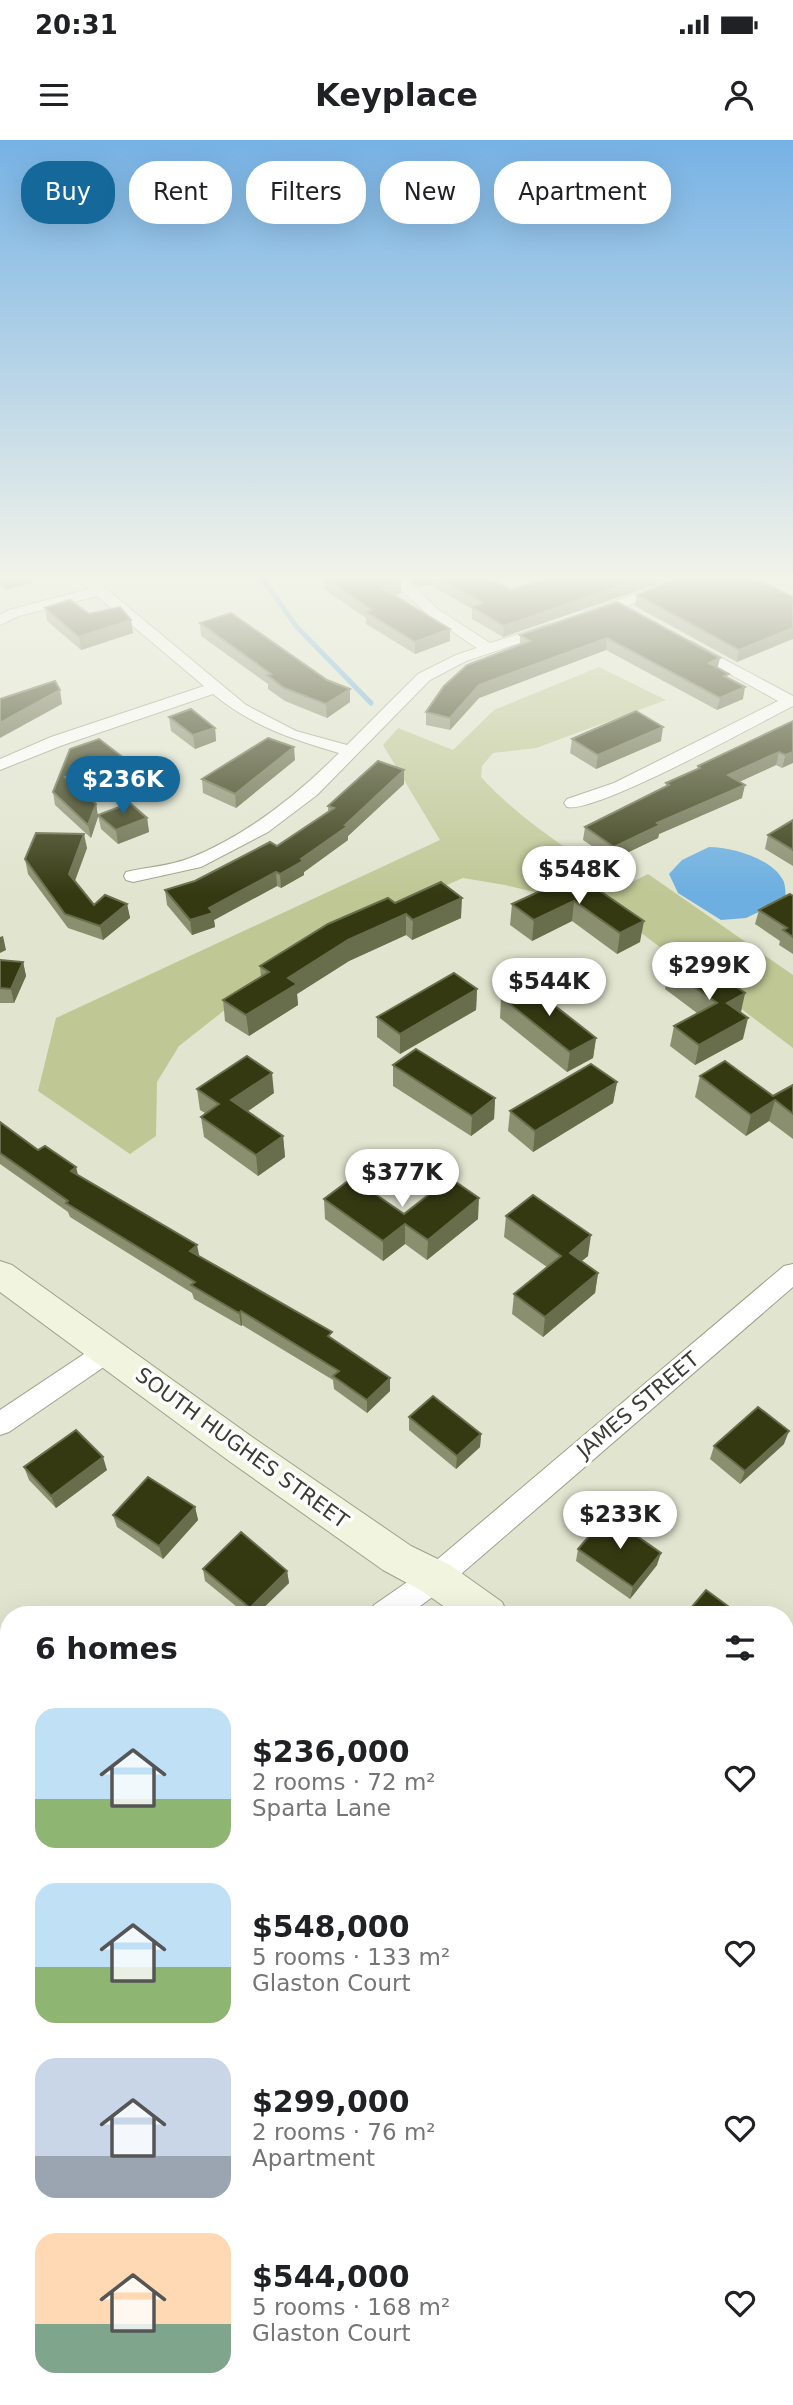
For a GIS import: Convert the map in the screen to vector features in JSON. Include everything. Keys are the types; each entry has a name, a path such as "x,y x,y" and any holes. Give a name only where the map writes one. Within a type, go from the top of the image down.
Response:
{"street":[{"path":"208,683 240,708 275,727 349,751"},
{"path":"133,876 180,867 237,842 292,807 418,683"},
{"path":"573,803 643,777 790,701 756,683"},
{"path":"0,765 57,741 214,688"},
{"name":"JAMES STREET","path":"396,1606 436,1577 793,1273"},
{"name":"SOUTH HUGHES STREET","path":"0,1274 242,1450 397,1558 436,1577 476,1606"},
{"path":"0,1424 108,1351"}],"green space":[{"path":"561,683 631,683 666,700 536,748 493,753 482,766 481,777 531,823 624,886 648,874 793,975 793,1048 611,910 463,878 410,901 254,987 179,1046 157,1082 156,1136 130,1154 38,1091 56,1018 440,840 383,745 398,728 453,750 494,710"}],"water":[{"path":"709,847 738,851 768,864 783,879 786,899 746,918 721,920 678,893 669,874 682,860"}],"building":[{"path":"50,683 56,683 60,690 0,723 0,699"},
{"path":"277,683 334,683 350,689 326,704"},
{"path":"448,683 485,683 479,685 450,718 426,712"},
{"path":"691,683 737,683 745,687 720,698"},
{"path":"191,709 215,728 193,735 169,717"},
{"path":"636,711 663,727 598,755 572,739"},
{"path":"793,721 793,752 785,755 779,752 728,775 745,785 657,823 660,825 614,847 585,827 669,785 666,783 700,768 698,766"},
{"path":"268,738 294,747 235,794 202,779"},
{"path":"99,739 121,756 65,777 96,804 88,825 53,792 70,749"},
{"path":"378,761 404,770 345,825 348,826 301,859 303,861 280,874 276,872 209,908 213,913 190,920 165,890 195,881 270,842 277,846 334,808 328,806"},
{"path":"130,803 147,818 116,830 98,815"},
{"path":"793,820 793,850 768,835"},
{"path":"36,833 84,834 69,874 94,905 105,895 127,904 100,926 65,914 25,859"},
{"path":"441,882 462,898 413,920 406,914 348,940 288,978 297,984 246,1015 223,1000 269,972 260,966 328,924 388,898 395,903"},
{"path":"558,883 576,895 594,887 644,921 620,933 574,901 534,920 512,904"},
{"path":"790,894 793,896 793,937 783,930 787,928 759,910"},
{"path":"693,956 745,993 727,1003 748,1018 699,1045 674,1026 717,1003 669,969"},
{"path":"0,960 23,962 11,989 0,988"},
{"path":"454,973 477,989 400,1034 377,1017"},
{"path":"527,984 596,1038 570,1052 501,997"},
{"path":"416,1049 495,1098 472,1116 393,1065"},
{"path":"247,1056 272,1073 231,1100 283,1136 256,1155 201,1117 219,1104 197,1089"},
{"path":"725,1061 773,1096 793,1085 793,1114 775,1100 751,1115 700,1076"},
{"path":"591,1064 617,1082 535,1131 510,1111"},
{"path":"0,1122 38,1150 45,1146 76,1167 71,1171 197,1245 190,1251 332,1332 328,1336 390,1378 367,1400 333,1376 339,1371 241,1311 239,1313 191,1285 195,1282 66,1203 68,1201 0,1153"},
{"path":"352,1178 404,1214 450,1178 479,1198 428,1240 405,1224 383,1241 324,1199"},
{"path":"533,1195 591,1235 570,1253 598,1273 545,1317 514,1294 561,1256 506,1216"},
{"path":"433,1396 481,1434 457,1456 409,1417"},
{"path":"758,1407 789,1431 745,1471 714,1446"},
{"path":"76,1430 103,1457 51,1496 24,1467"},
{"path":"148,1477 195,1507 159,1546 113,1515"},
{"path":"607,1515 661,1553 633,1587 578,1549"},
{"path":"241,1532 287,1571 252,1606 248,1606 203,1569"},
{"path":"706,1590 728,1606 693,1606"}],"waterway":[{"path":"351,683 371,703"}]}
